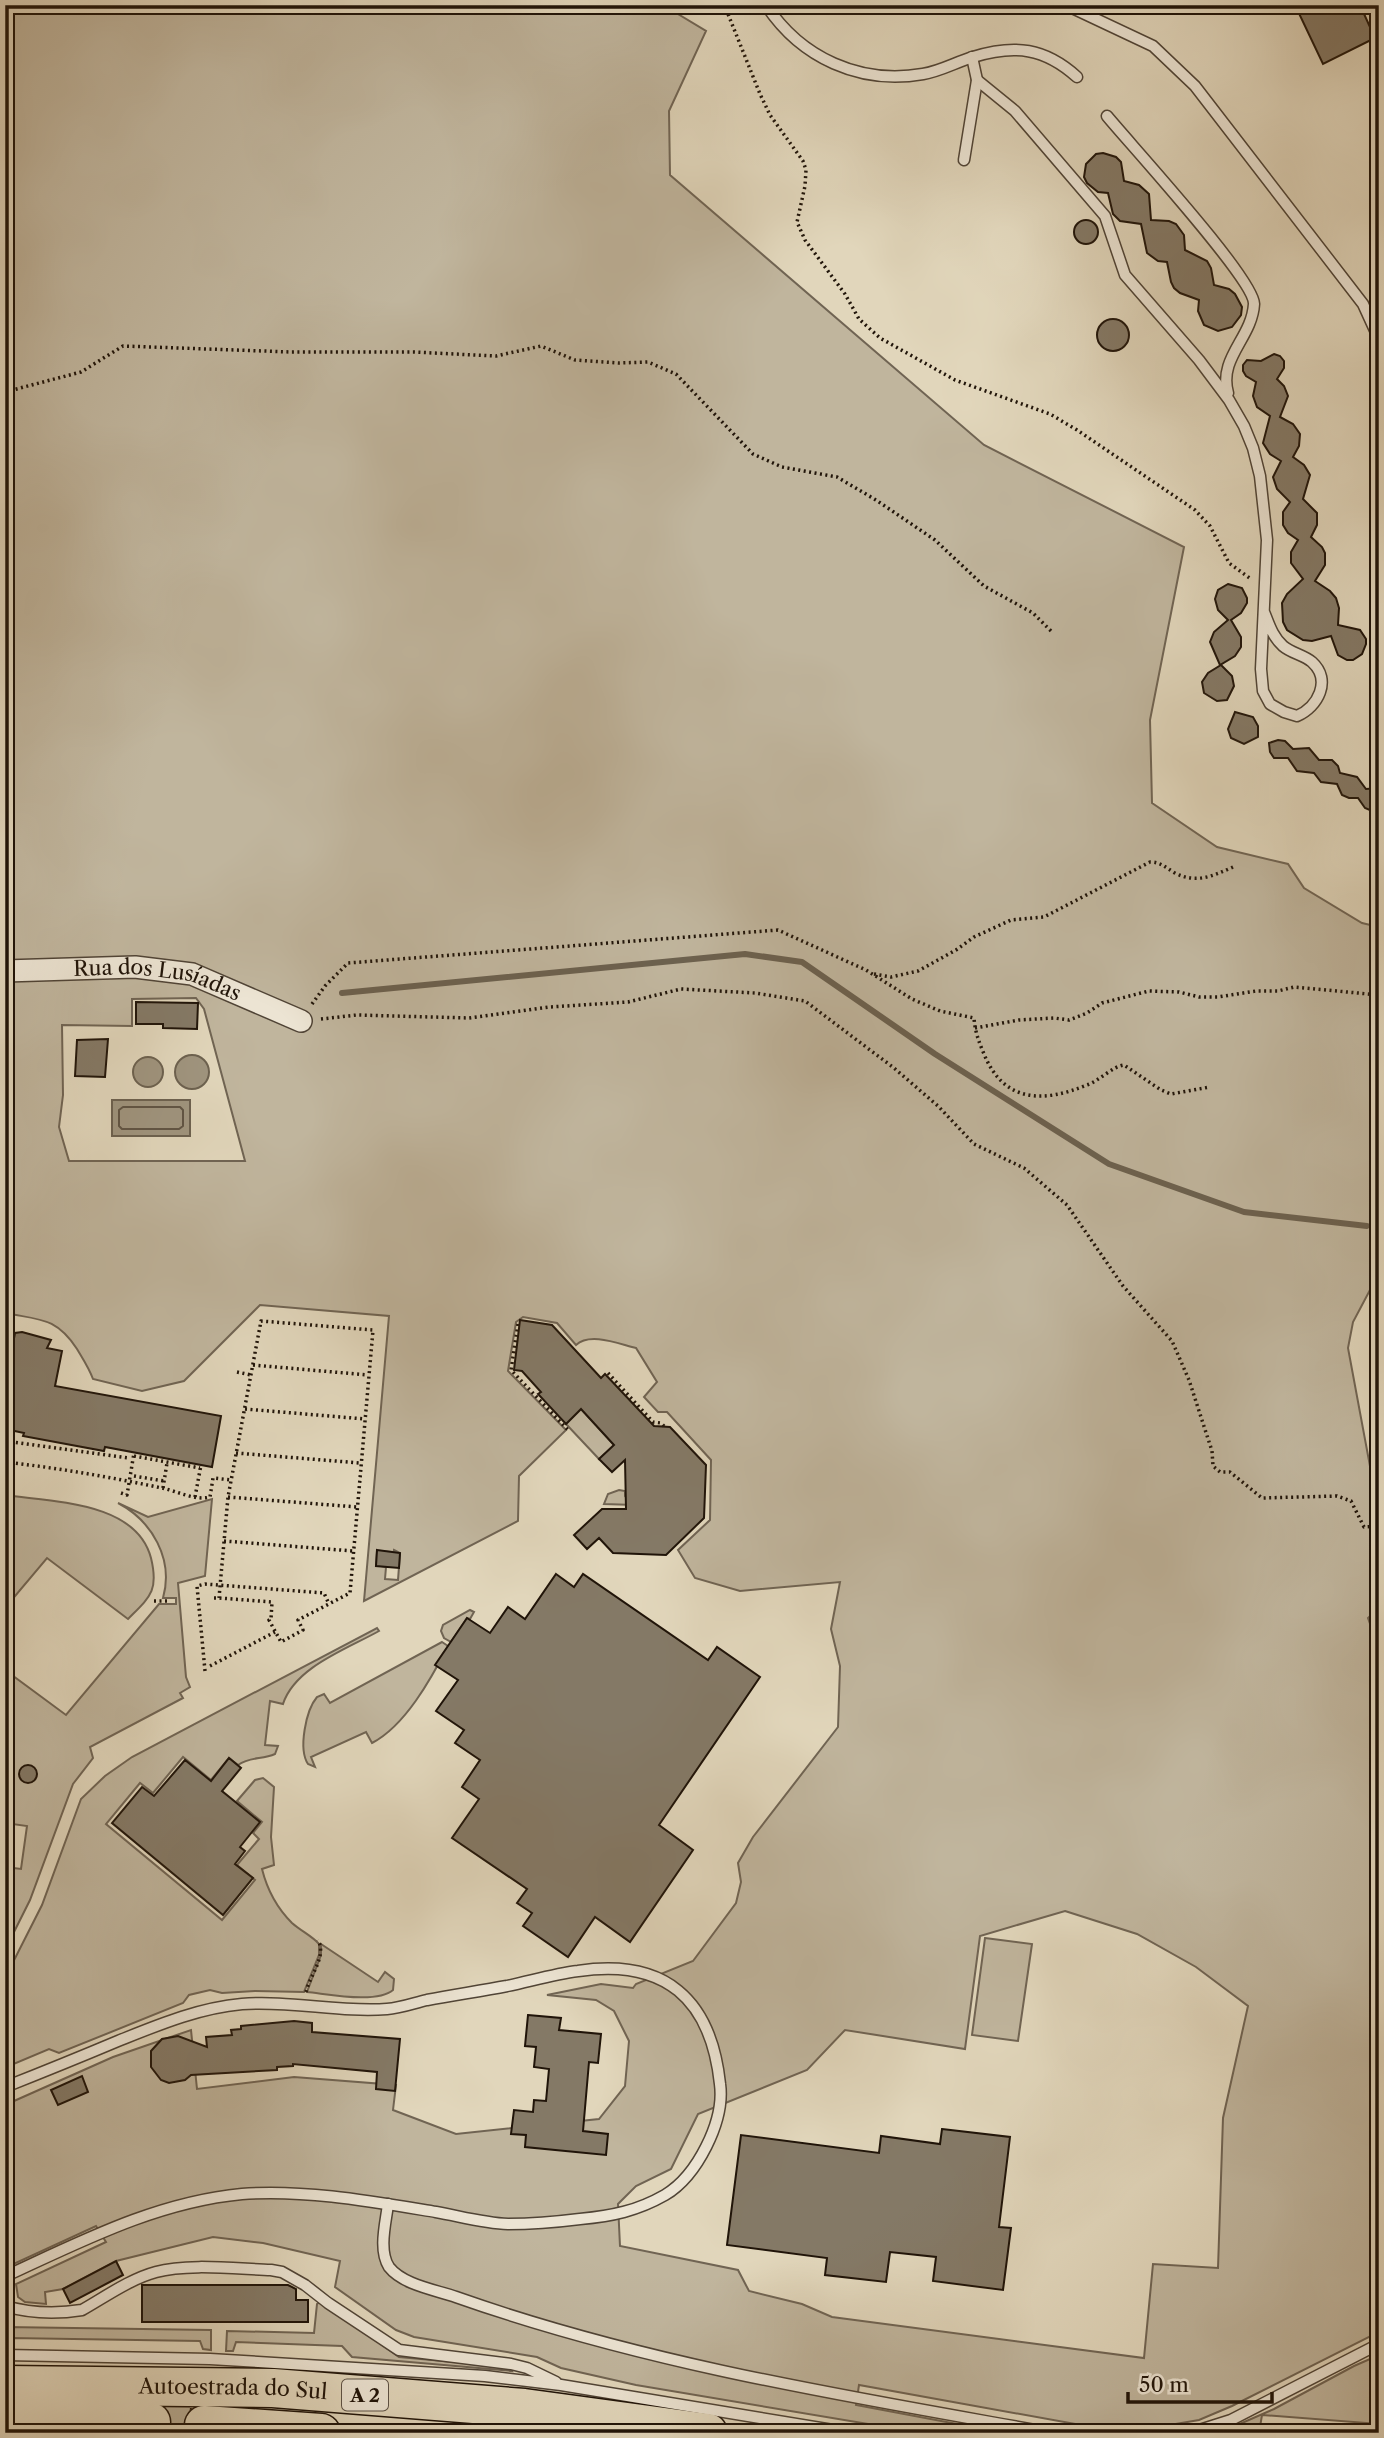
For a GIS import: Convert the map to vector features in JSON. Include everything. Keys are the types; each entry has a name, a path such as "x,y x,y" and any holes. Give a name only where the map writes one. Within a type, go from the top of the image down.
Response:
{"highway":[{"name":"Autoestrada do Sul","path":"5,2385 273,2388 524,2408 708,2433"},
{"path":"5,2422 150,2423"},
{"path":"204,2426 321,2433"}],"street":[{"name":"Rua dos Lusíadas","path":"5,971 135,967 192,974 301,1021"}],"lane":[{"path":"766,5 810,52 859,73 888,77 921,74 947,68 972,57 1020,49 1041,52 1077,77"},
{"path":"1066,5 1153,46 1195,86 1363,304 1379,339"},
{"path":"964,160 977,80 972,57"},
{"path":"977,80 1015,111 1105,216 1125,275 1199,360 1229,400 1253,447 1260,476 1267,540 1261,669 1263,691 1270,704 1297,716 1315,704 1320,695 1320,670 1310,660 1284,646 1271,632 1264,611"},
{"path":"1107,116 1198,221 1249,288 1254,302 1247,332 1226,368 1225,383 1229,400"},
{"path":"5,2087 169,2021 217,2007 268,2003 387,2009 540,1977 582,1970 610,1969 637,1970 664,1980 699,2012 717,2058 722,2095 718,2118 701,2155 670,2192 639,2209 615,2216 505,2224 388,2204 298,2194 243,2194 185,2203 124,2223 6,2276"},
{"path":"388,2204 384,2250 389,2266 402,2278 484,2307 708,2370 1052,2433"},
{"path":"5,2305 30,2311 71,2312 82,2310 158,2271 184,2268 271,2270 292,2277 399,2350 511,2364 535,2371 561,2385"},
{"path":"1190,2433 1231,2420 1379,2344"},
{"path":"5,2355 276,2362 485,2376 561,2385 850,2433"}],"path":[{"path":"722,5 737,34 760,94 803,161 806,170 805,186 797,222 805,240 845,294 859,320 880,338 956,380 1050,414 1077,430 1141,476 1195,510 1210,526 1229,563 1242,574 1266,585"},
{"path":"5,392 81,372 123,346 496,356 541,346 575,360 648,362 676,374 753,454 782,467 837,477 866,494 935,540 984,586 1033,613 1052,632"},
{"path":"866,971 891,978 918,971 974,937 1011,920 1044,917 1150,862 1160,863 1182,877 1198,880 1233,867"},
{"path":"301,1021 325,986 348,963 778,930 866,971 912,999 940,1011 974,1018 989,1066 1015,1093 1039,1097 1065,1092 1084,1087 1124,1065 1171,1094 1210,1087"},
{"path":"975,1028 1019,1020 1069,1020 1087,1013 1101,1003 1149,991 1219,998 1294,987 1379,995"},
{"path":"301,1021 357,1015 469,1018 550,1007 628,1002 681,989 755,993 805,1001 894,1068 974,1144 1024,1168 1067,1205 1123,1286 1172,1341 1189,1380 1212,1451 1213,1466 1220,1472 1230,1472 1262,1498 1337,1496 1351,1501 1364,1527 1379,1525"},
{"path":"261,1321 373,1330 368,1375 350,1593 298,1620 303,1630 281,1642 269,1620 272,1602 217,1598 228,1497 261,1321"},
{"path":"518,1324 511,1370 569,1431"},
{"path":"253,1365 368,1375"},
{"path":"237,1372 251,1375"},
{"path":"608,1373 653,1422 661,1423 665,1427"},
{"path":"245,1409 365,1419"},
{"path":"5,1441 200,1467 195,1497"},
{"path":"236,1453 361,1463"},
{"path":"121,1493 127,1494 132,1456"},
{"path":"5,1462 76,1471 163,1488 203,1499 210,1497 213,1478 232,1480"},
{"path":"163,1488 167,1462"},
{"path":"134,1476 164,1481"},
{"path":"228,1497 357,1507"},
{"path":"224,1541 353,1551"},
{"path":"205,1671 197,1586 220,1585 324,1593 329,1604"},
{"path":"154,1601 170,1601"},
{"path":"210,1666 275,1632"},
{"path":"306,1994 320,1955 318,1940"}],"shaded area":[{"path":"5,5 668,5 668,8 706,31 669,111 670,175 984,445 1184,547 1150,720 1152,803 1217,847 1288,864 1304,888 1362,923 1379,927 1379,1273 1353,1322 1348,1348 1375,1493 1379,1556 1379,1608 1368,1618 1379,1649 1379,2332 1232,2406 1199,2420 1158,2427 1103,2429 859,2385 856,2405 1005,2433 922,2433 636,2385 561,2368 537,2357 414,2337 396,2330 335,2287 340,2261 263,2243 213,2237 116,2261 63,2289 45,2292 46,2304 25,2302 18,2297 16,2284 106,2242 96,2226 5,2268 5,2105 113,2057 191,2030 197,2089 294,2077 396,2085 393,2110 456,2134 599,2119 625,2086 629,2041 614,2011 596,2000 547,1995 601,1984 633,1988 636,1984 693,1961 736,1903 741,1882 738,1863 753,1837 838,1727 840,1666 831,1629 840,1582 740,1591 695,1578 678,1550 710,1520 711,1460 667,1412 658,1412 644,1397 657,1382 636,1348 597,1339 582,1341 576,1345 557,1323 523,1317 516,1322 508,1371 566,1430 519,1476 518,1521 364,1601 389,1316 260,1305 184,1381 142,1391 93,1379 77,1349 54,1325 5,1313","holes":["196,998 204,1009 245,1161 69,1161 59,1127 63,1095 62,1025 132,1026 132,999","377,1551 400,1553 398,1580 385,1579 386,1567 376,1565","1065,1911 1137,1934 1196,1967 1248,2006 1223,2118 1218,2268 1153,2264 1144,2358 832,2317 802,2304 749,2291 738,2270 620,2246 618,2204 636,2186 671,2169 698,2114 807,2070 845,2030 965,2049 980,1936"]},
{"path":"581,1409 614,1445 599,1459 566,1424"},
{"path":"625,1491 625,1496 634,1505 604,1504 608,1494"},
{"path":"5,1495 90,1508 111,1515 128,1525 142,1539 151,1558 154,1578 147,1599 128,1619 47,1558 5,1608"},
{"path":"212,1499 205,1576 178,1583 186,1677 190,1687 180,1693 183,1698 90,1747 93,1758 73,1784 30,1900 5,1950 5,1867 21,1869 27,1826 5,1823 5,1670 66,1715 159,1604 176,1604 176,1598 163,1598 165,1569 157,1543 141,1520 118,1503 148,1517"},
{"path":"470,1610 474,1612 470,1619 467,1618 451,1642 444,1638 441,1631 443,1625"},
{"path":"377,1628 379,1631 310,1669 289,1691 283,1704 270,1701 265,1745 278,1746 275,1754 247,1760 238,1765 229,1758 211,1780 183,1757 153,1793 140,1783 106,1824 222,1920 255,1880 237,1865 259,1839 253,1833 262,1822 237,1801 255,1780 263,1778 274,1787 271,1837 274,1865 262,1869 277,1905 292,1923 319,1944 319,1955 304,1992 222,1993 210,1990 189,1995 183,2003 59,2053 49,2049 11,2065 5,2074 5,1978 42,1905 81,1799 105,1776 132,1757"},
{"path":"442,1642 448,1646 434,1673 406,1714 395,1725 372,1743 366,1732 311,1757 315,1767 308,1764 304,1749 305,1730 317,1697 324,1694 330,1703"},
{"path":"985,1938 1032,1944 1018,2041 972,2035"},
{"path":"321,1944 378,1982 385,1972 394,1979 393,1990 386,1994 364,1997 307,1992 321,1955"},
{"path":"321,2301 399,2357 510,2367 512,2371 352,2357 342,2346 236,2342 233,2351 226,2351 227,2331 314,2333 317,2304"},
{"path":"5,2327 211,2330 211,2350 203,2349 200,2341 10,2338 5,2343"},
{"path":"1379,2355 1379,2424 1262,2415 1259,2433 1219,2433 1274,2409"}],"water":[{"path":"192,1055 204,1060 209,1072 204,1084 192,1089 180,1084 175,1072 180,1060"},
{"path":"148,1057 159,1061 163,1072 159,1083 148,1087 137,1083 133,1072 137,1061"},
{"path":"112,1100 190,1100 190,1136 112,1136"}],"building":[{"path":"1295,5 1360,5 1375,38 1323,64"},
{"path":"1096,154 1116,157 1121,162 1124,181 1139,185 1149,194 1151,220 1176,224 1184,235 1185,250 1207,261 1214,285 1229,289 1235,294 1242,307 1241,315 1232,327 1218,331 1204,325 1198,311 1199,300 1174,288 1167,262 1158,261 1147,253 1141,224 1120,221 1113,214 1108,193 1098,192 1087,183 1084,177 1086,164"},
{"path":"1086,220 1095,223 1098,232 1095,241 1086,244 1077,241 1074,232 1077,223"},
{"path":"1113,319 1124,324 1129,335 1124,346 1113,351 1102,346 1097,335 1102,324"},
{"path":"1274,354 1284,361 1284,368 1277,379 1288,396 1280,417 1293,424 1300,434 1299,446 1293,457 1304,465 1310,475 1303,499 1317,513 1317,525 1311,537 1325,553 1325,565 1315,581 1336,598 1339,608 1338,625 1360,630 1366,639 1362,654 1353,660 1338,655 1331,636 1312,641 1303,640 1287,630 1283,622 1282,603 1287,594 1303,579 1291,563 1291,552 1298,540 1288,533 1283,525 1283,512 1290,502 1277,489 1273,477 1281,461 1270,454 1263,443 1270,416 1257,407 1253,396 1256,382 1243,371 1247,360 1261,361"},
{"path":"1228,584 1242,588 1247,603 1241,613 1231,620 1241,637 1241,647 1235,656 1220,665 1210,642 1214,632 1228,620 1218,610 1215,599 1218,590"},
{"path":"1221,665 1232,676 1234,686 1227,700 1217,701 1204,693 1202,682 1208,673"},
{"path":"1235,712 1253,717 1258,726 1258,737 1244,744 1231,738 1228,729"},
{"path":"1285,741 1293,749 1309,748 1319,760 1332,760 1340,773 1357,777 1366,789 1379,788 1379,814 1365,808 1358,798 1342,795 1337,784 1321,782 1314,773 1297,771 1288,758 1274,758 1269,743"},
{"path":"136,1002 198,1003 197,1029 163,1028 163,1024 136,1024"},
{"path":"108,1039 105,1077 75,1076 77,1040"},
{"path":"520,1320 552,1325 601,1378 605,1374 654,1426 670,1427 706,1465 704,1518 666,1555 613,1553 599,1538 587,1549 574,1535 602,1509 626,1509 625,1460 612,1472 599,1459 614,1445 581,1409 566,1424 538,1394 541,1392 522,1371 514,1370"},
{"path":"22,1332 51,1340 47,1348 62,1351 55,1386 221,1416 212,1467 105,1447 104,1451 23,1436 24,1433 5,1429 5,1386 15,1333"},
{"path":"377,1550 400,1553 399,1568 376,1566"},
{"path":"556,1574 574,1587 583,1574 708,1660 717,1647 760,1677 659,1825 693,1850 630,1942 595,1917 568,1957 523,1926 532,1913 517,1903 527,1889 452,1838 479,1799 462,1787 480,1760 455,1743 464,1730 436,1711 458,1680 435,1665 467,1618 490,1633 508,1607 525,1619"},
{"path":"229,1758 241,1768 222,1791 260,1822 240,1847 245,1851 235,1864 253,1878 223,1915 112,1823 142,1787 154,1796 185,1760 211,1781"},
{"path":"24,1765 32,1765 37,1774 35,1781 24,1783 19,1778 19,1770"},
{"path":"528,2015 561,2018 559,2030 601,2034 598,2063 589,2062 583,2131 608,2134 606,2155 525,2147 526,2135 511,2134 514,2110 533,2112 534,2100 546,2101 549,2069 534,2067 536,2047 525,2046"},
{"path":"294,2021 312,2023 312,2032 400,2039 395,2091 376,2089 377,2072 293,2064 277,2067 277,2070 191,2075 185,2080 169,2083 161,2080 151,2067 151,2051 162,2039 178,2036 207,2047 206,2037 232,2035 231,2030 241,2029 241,2026"},
{"path":"82,2076 88,2092 58,2105 51,2090"},
{"path":"942,2129 1010,2137 999,2227 1011,2228 1003,2290 933,2281 936,2257 890,2252 886,2282 825,2275 827,2258 727,2245 741,2135 879,2153 881,2136 940,2144"},
{"path":"116,2261 123,2275 70,2303 63,2289"},
{"path":"142,2285 288,2285 296,2289 296,2300 308,2300 308,2322 142,2322"},
{"path":"168,2409 190,2409 182,2423 184,2433 170,2433 173,2421"}],"waterway":[{"path":"342,993 745,954 802,962 935,1054 1109,1164 1244,1212 1367,1226"}],"tunnel":[{"path":"151,2422 204,2425"}]}
